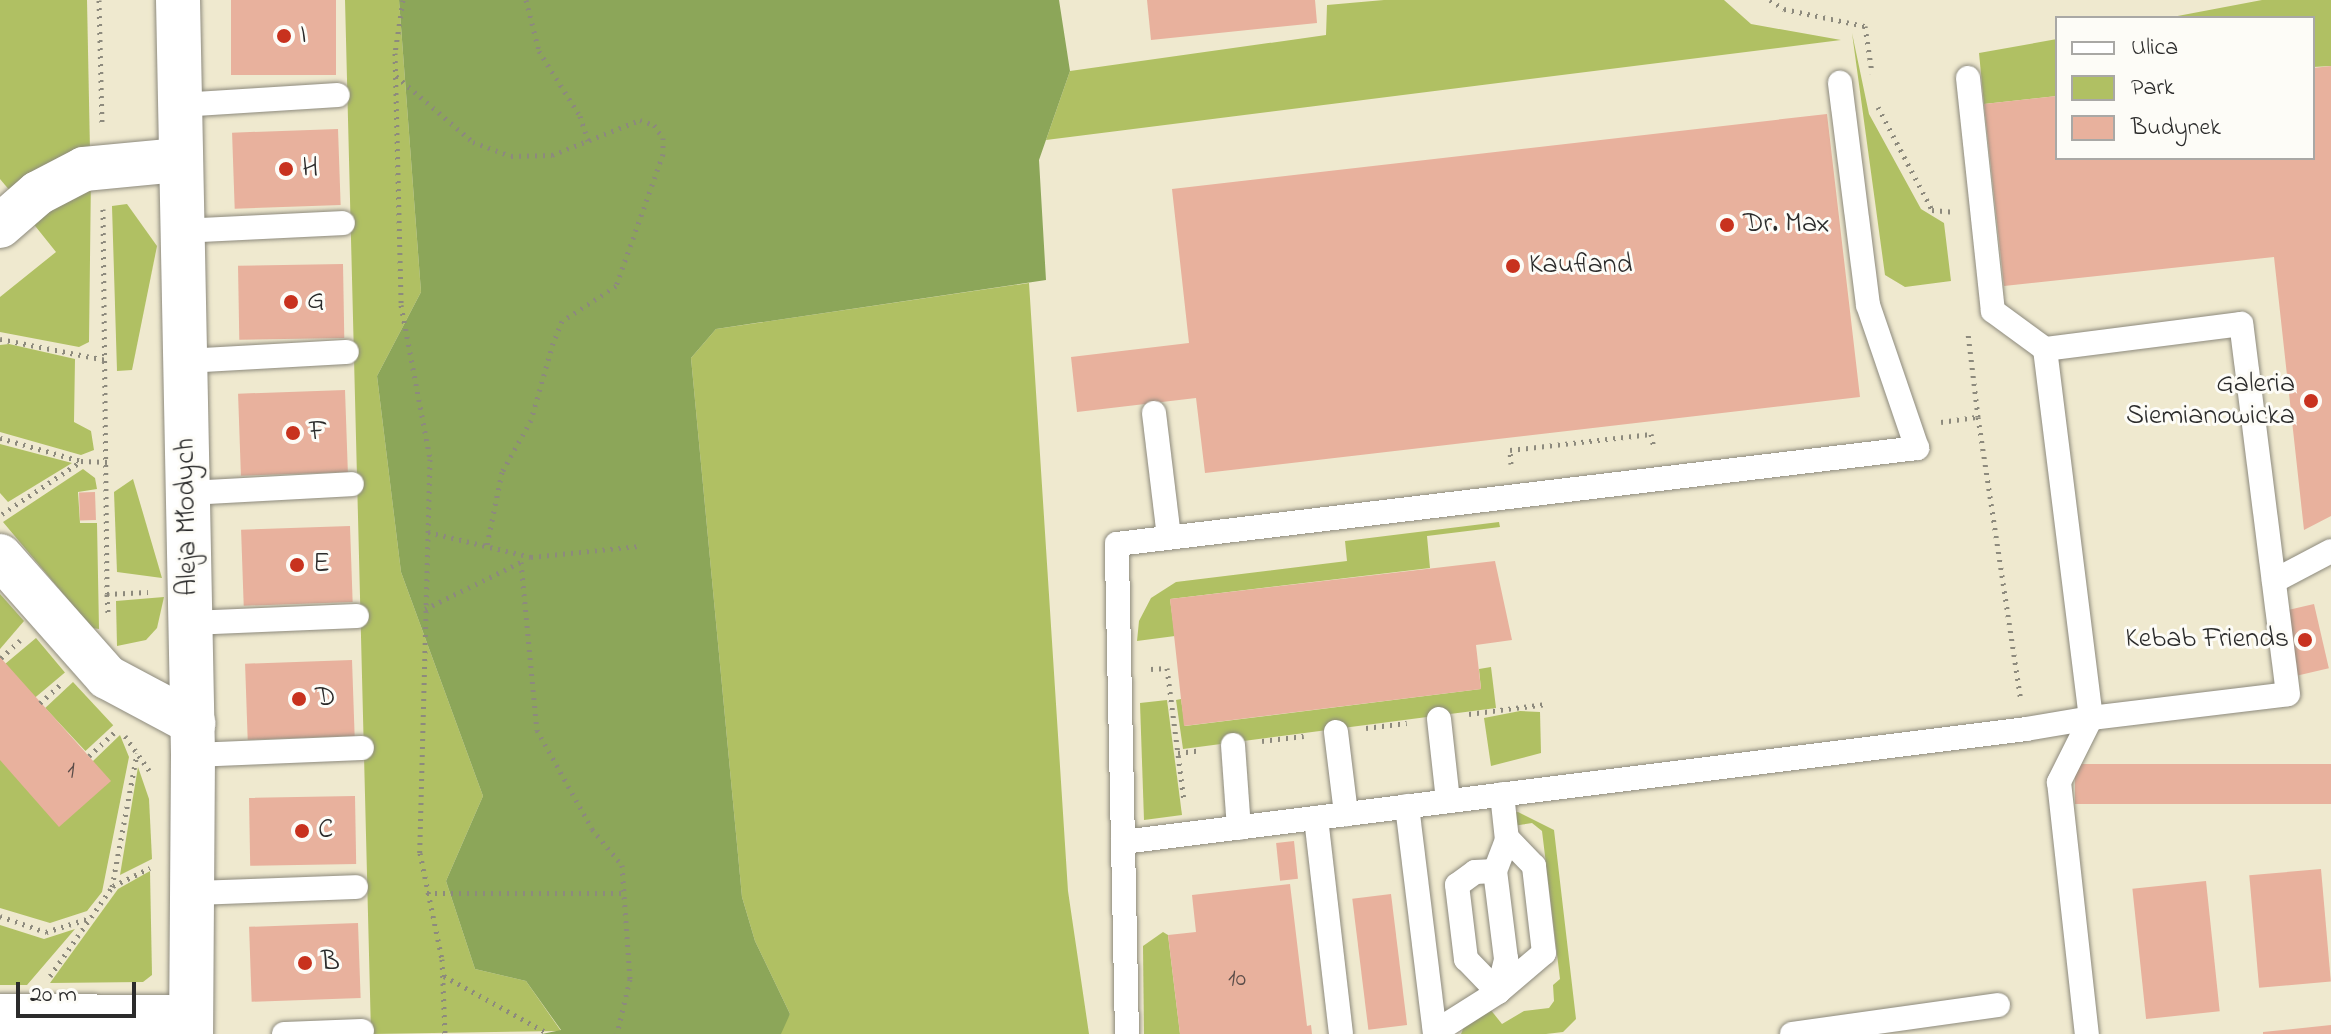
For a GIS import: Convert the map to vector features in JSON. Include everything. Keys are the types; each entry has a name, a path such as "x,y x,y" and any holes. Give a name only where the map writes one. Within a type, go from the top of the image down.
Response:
{"street":[{"name":"Aleja Młodych","path":"178,0 187,493 177,607 193,739 194,893 190,1025"},
{"path":"0,226 38,193 102,164 180,160"},
{"path":"0,556 107,677 193,739"},
{"path":"11,1016 190,1025"}],"lane":[{"path":"1123,842 2288,694 2241,324 2045,349 1993,311 1968,78"},
{"path":"1127,1034 1117,544 1917,448 1868,305 1840,83"},
{"path":"180,105 338,95"},
{"path":"182,231 343,223"},
{"path":"2045,349 2091,718 2059,782 2087,1034"},
{"path":"184,361 347,352"},
{"path":"1154,413 1169,537"},
{"path":"187,493 352,484"},
{"path":"2274,581 2331,551"},
{"path":"177,607 357,616"},
{"path":"1439,719 1448,801"},
{"path":"1336,732 1346,814"},
{"path":"193,739 362,748"},
{"path":"1233,745 1239,828"},
{"path":"1498,992 1506,959 1495,871 1507,838 1502,794"},
{"path":"1407,806 1435,1033 1498,992 1544,953 1534,866 1507,838"},
{"path":"1316,818 1341,1034"},
{"path":"1495,871 1475,872 1457,885 1466,959 1498,992"},
{"path":"194,893 356,887"},
{"path":"1792,1034 1998,1005"},
{"path":"284,1034 362,1031"}],"path":[{"path":"99,0 109,462 107,594 177,607"},
{"path":"403,0 395,75 401,305 428,426 420,853 443,976 445,1034"},
{"path":"526,0 539,51 580,116 589,143"},
{"path":"395,75 462,134 511,156 552,155 589,143 640,120 654,125 663,138 663,154 616,286 562,321 531,420 502,472 487,545"},
{"path":"1932,423 1978,417 1967,322"},
{"path":"0,339 106,360"},
{"path":"0,438 81,461 109,462"},
{"path":"0,516 81,461"},
{"path":"428,532 531,557"},
{"path":"425,609 531,557 640,546"},
{"path":"521,562 537,730 592,829 622,865 630,979 617,1034"},
{"path":"1119,670 1167,668 1187,834"},
{"path":"89,756 119,728"},
{"path":"112,887 137,753 153,775"},
{"path":"11,1016 112,887 163,861"},
{"path":"427,893 625,893"},
{"path":"0,916 46,932 88,918"},
{"path":"443,976 549,1034"}],"green space":[{"path":"0,0 87,0 90,152 16,198 0,179"},
{"path":"345,0 399,0 421,292 377,376 401,572 483,796 446,881 475,969 526,981 561,1031 371,1034"},
{"path":"399,0 1059,0 1070,71 1039,160 1046,280 716,329 691,358 742,897 755,941 790,1014 781,1034 542,1034 561,1030 526,981 475,969 446,881 483,796 401,572 377,376 421,292"},
{"path":"1384,0 1724,0 1751,24 1841,40 1046,140 1070,71 1326,35 1327,5"},
{"path":"2262,0 2331,0 2331,66 2315,67 2315,16 2178,16"},
{"path":"1852,33 1869,114 1921,209 1944,223 1951,281 1905,287 1885,275"},
{"path":"2055,39 2055,96 1984,104 1979,53"},
{"path":"91,176 89,342 79,347 0,332 0,297 56,252 32,222"},
{"path":"127,204 157,246 132,370 117,371 112,206"},
{"path":"1029,283 1068,891 1089,1034 777,1034 790,1014 755,941 742,897 691,358 716,329"},
{"path":"9,344 75,359 74,422 91,431 94,450 81,455 0,432 0,345"},
{"path":"0,444 72,463 8,502 0,493"},
{"path":"83,469 95,478 97,489 78,492 80,523 97,523 99,629 92,628 3,522"},
{"path":"133,479 162,578 117,572 114,492"},
{"path":"1499,522 1500,527 1427,536 1430,568 1170,599 1175,636 1137,641 1139,621 1151,598 1176,582 1347,561 1345,541"},
{"path":"0,594 24,621 0,649"},
{"path":"164,597 157,628 146,640 117,646 116,601"},
{"path":"36,638 65,672 34,698 5,664"},
{"path":"1491,667 1496,708 1183,749 1176,700 1181,699 1185,726 1481,689 1479,669"},
{"path":"73,682 113,725 85,751 45,708"},
{"path":"1167,700 1182,815 1144,820 1140,703"},
{"path":"1520,711 1540,712 1541,753 1491,766 1484,718"},
{"path":"120,735 129,757 102,892 87,911 50,923 0,908 0,760 93,761"},
{"path":"138,767 149,799 152,859 120,875"},
{"path":"1518,812 1554,830 1576,1019 1563,1032 1461,1034 1466,1022 1490,1009 1502,1024 1524,1011 1549,1008 1554,1001 1553,985 1560,979 1542,831 1532,823 1513,826 1508,813"},
{"path":"150,871 152,975 143,982 50,983 118,889"},
{"path":"0,925 44,939 75,929 27,985 0,985"},
{"path":"1163,932 1168,935 1180,1034 1144,1034 1143,946"}],"building":[{"name":"I","path":"231,0 336,0 336,75 231,75"},
{"path":"1147,0 1315,0 1317,23 1151,40"},
{"name":"Galeria Siemianowicka","path":"2331,66 2331,516 2304,530 2274,257 2004,286 1984,104 2055,96 2055,160 2315,160 2315,68"},
{"name":"Kaufland","path":"1827,114 1860,397 1205,473 1196,398 1077,412 1071,357 1189,343 1172,189"},
{"name":"H","path":"338,129 341,205 235,209 232,133"},
{"name":"G","path":"343,264 344,338 239,340 238,266"},
{"name":"F","path":"345,390 348,472 241,476 238,394"},
{"path":"95,492 96,520 80,521 79,493"},
{"name":"E","path":"350,526 353,602 244,606 241,530"},
{"path":"1495,561 1512,640 1476,645 1481,689 1184,726 1170,599"},
{"name":"Kebab Friends","path":"2314,604 2329,668 2297,676 2282,611"},
{"path":"0,657 111,781 59,827 0,760"},
{"name":"D","path":"352,660 355,736 248,740 245,664"},
{"path":"2075,764 2331,764 2331,804 2075,804"},
{"name":"C","path":"355,796 356,864 250,866 249,798"},
{"path":"1294,841 1298,879 1280,881 1276,843"},
{"path":"2321,869 2331,982 2259,988 2249,875"},
{"path":"2206,881 2220,1011 2146,1019 2132,889"},
{"path":"1290,884 1307,1026 1311,1025 1312,1034 1180,1034 1168,935 1196,932 1192,895"},
{"path":"1391,894 1407,1025 1368,1030 1352,899"},
{"name":"B","path":"358,923 361,998 252,1002 249,927"},
{"path":"2331,1025 2331,1034 2263,1034 2263,1032"}],"place":[{"name":"I","path":"284,36"},
{"name":"H","path":"286,169"},
{"name":"Dr. Max","path":"1727,225"},
{"name":"Kaufland","path":"1513,266"},
{"name":"G","path":"291,302"},
{"name":"Galeria Siemianowicka","path":"2311,401"},
{"name":"F","path":"293,433"},
{"name":"E","path":"297,565"},
{"name":"Kebab Friends","path":"2305,640"},
{"name":"D","path":"299,699"},
{"name":"C","path":"302,831"},
{"name":"B","path":"305,963"}]}
